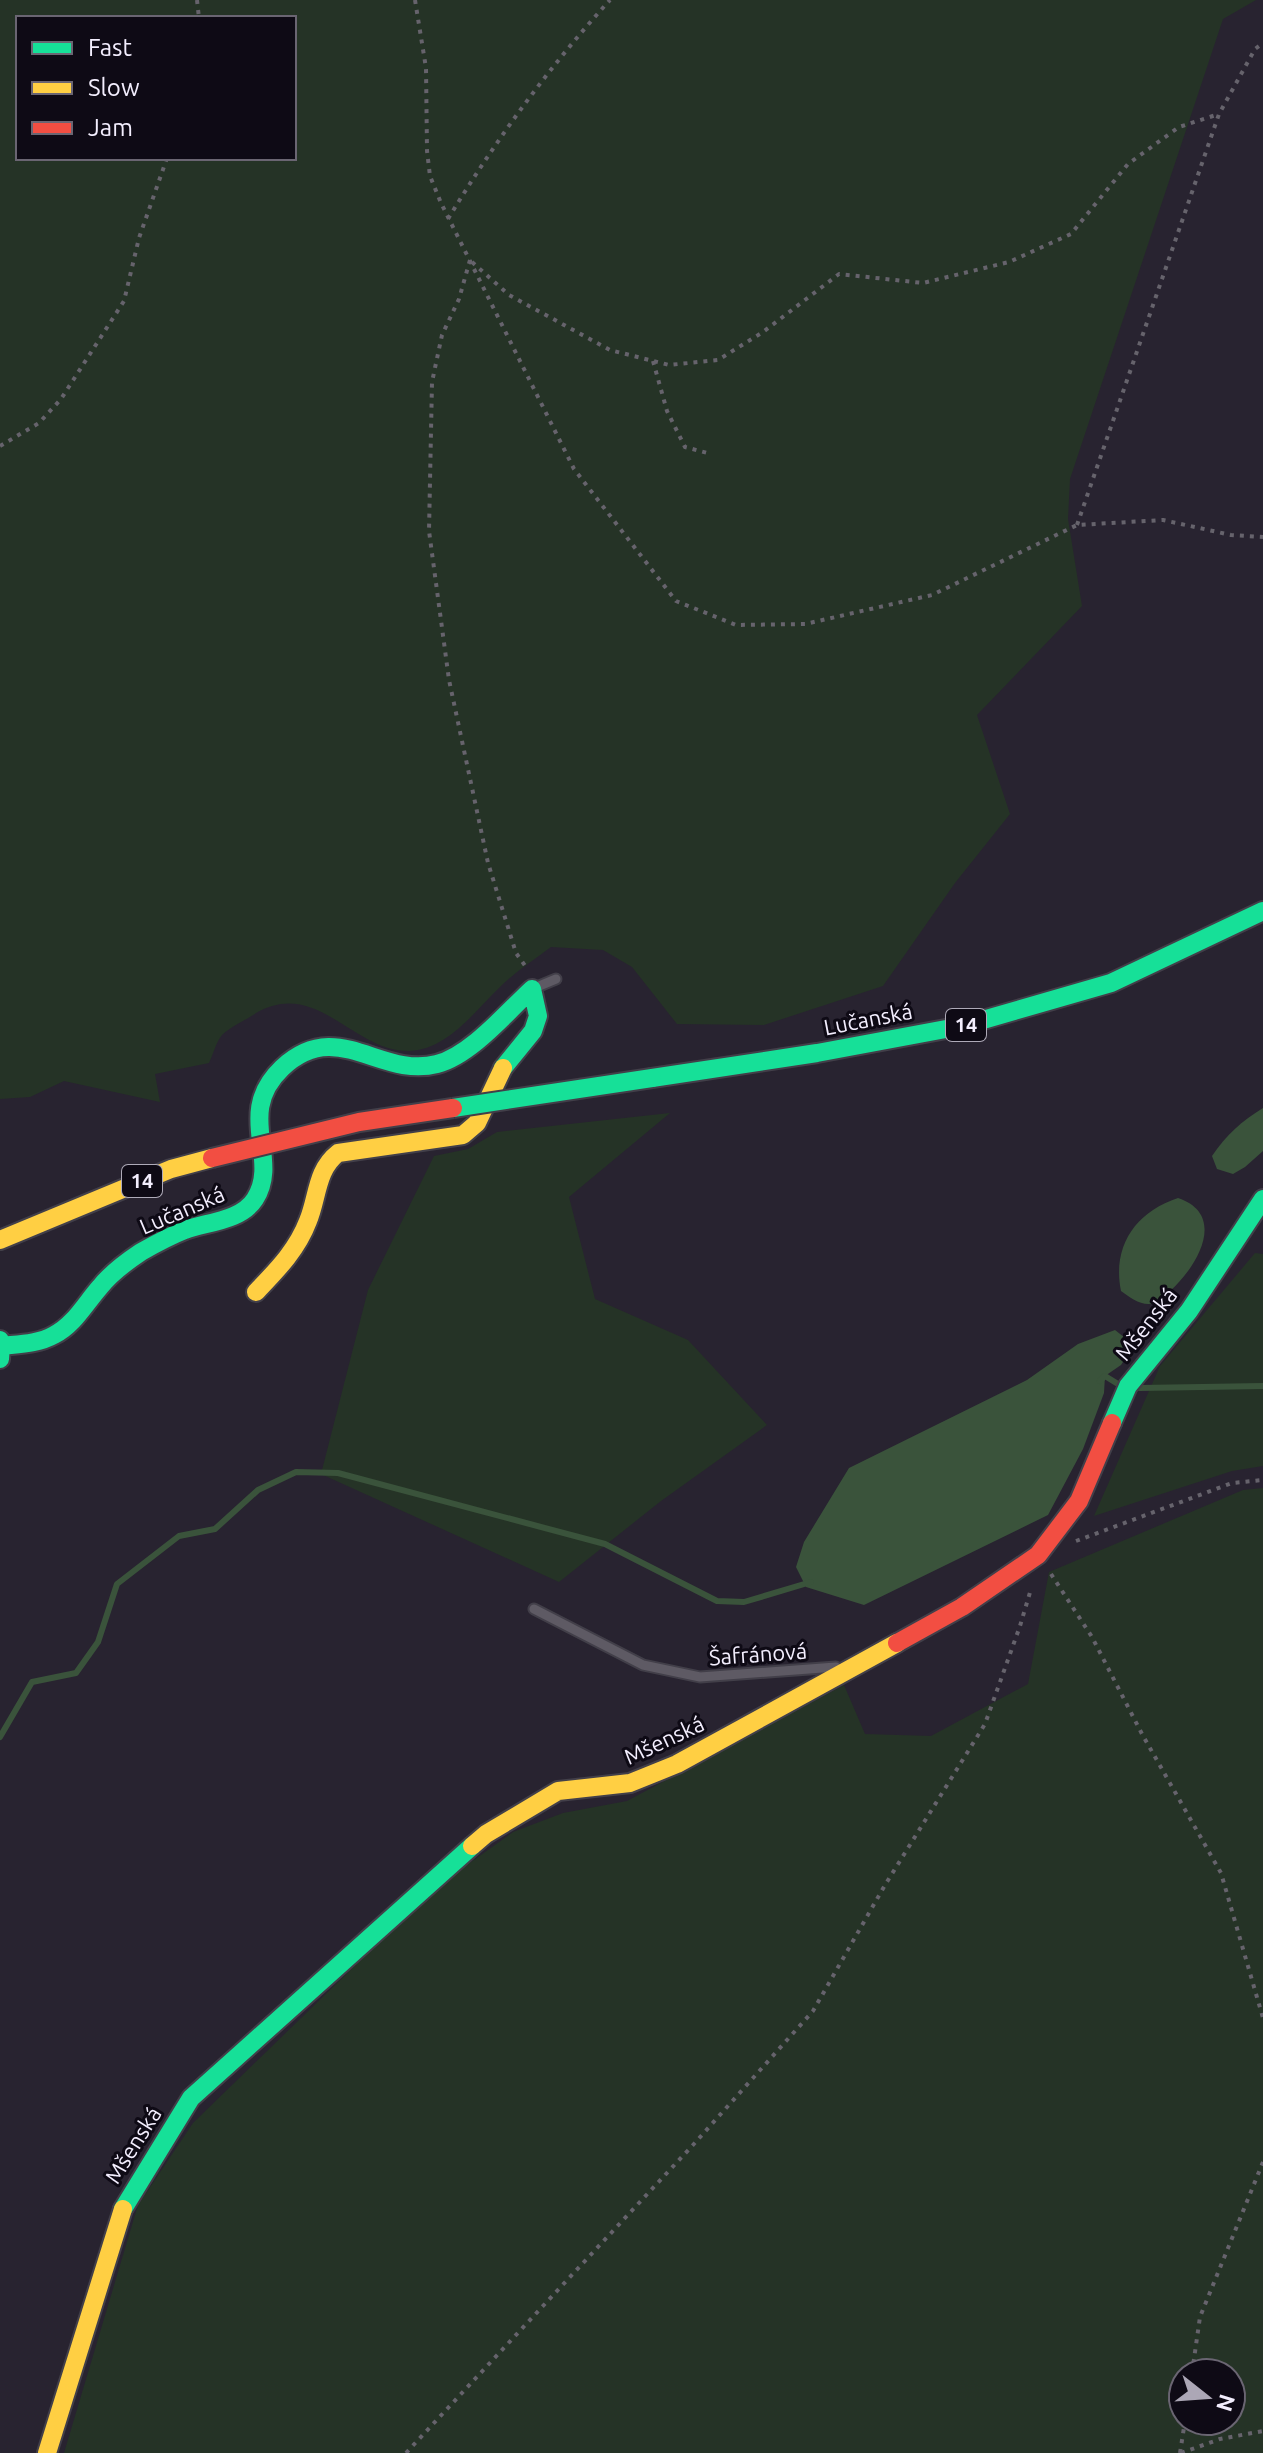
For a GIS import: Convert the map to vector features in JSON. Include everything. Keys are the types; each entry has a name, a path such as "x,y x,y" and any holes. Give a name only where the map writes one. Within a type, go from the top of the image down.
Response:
{"street":[{"name":"Lučanská","path":"0,1240 171,1169 291,1137 372,1120 817,1053 962,1026 1111,983 1263,911"},
{"path":"256,1292 292,1253 309,1220 323,1168 338,1153 454,1137 463,1135 477,1123 504,1065 537,1024 532,989"},
{"name":"Lučanská","path":"0,1348 42,1340 60,1332 104,1282 134,1257 186,1230 241,1212 254,1201 263,1174 257,1135 261,1098 281,1069 304,1051 334,1045 347,1046 399,1064 420,1066 440,1063 461,1052 532,989"},
{"name":"Mšenská","path":"47,2453 125,2203 191,2098 486,1834 558,1791 630,1783 677,1764 962,1607 1038,1555 1079,1501 1128,1386 1189,1311 1263,1199"}],"lane":[{"path":"532,989 556,979"},
{"name":"Šafránová","path":"534,1609 643,1665 700,1677 856,1666"}],"path":[{"path":"415,0 426,68 430,176 448,219 574,469 676,601 736,625 805,624 932,595 1077,525 1163,520 1231,535 1263,537"},
{"path":"448,219 474,176 542,80 610,0"},
{"path":"1077,525 1219,114 1255,49 1263,43"},
{"path":"470,260 509,295 610,350 669,365 718,360 763,332 839,274 923,283 1009,262 1071,234 1128,164 1179,127 1219,114"},
{"path":"0,446 39,423 61,399 124,301 139,238 166,160"},
{"path":"470,260 459,299 442,335 432,382 429,531 449,680 488,863 516,953 526,967 532,989"},
{"path":"653,361 667,411 685,447 711,454"},
{"path":"1038,1555 1232,1483 1263,1480"},
{"path":"1038,1555 1092,1637 1142,1734 1221,1873 1263,2018"},
{"path":"406,2453 693,2145 813,2011 885,1885 985,1724 1020,1626 1038,1555"},
{"path":"1194,2357 1200,2317 1263,2162"},
{"path":"1180,2453 1220,2439 1263,2431"}],"shaded area":[{"path":"0,0 1256,0 1223,19 1070,479 1068,519 1082,606 977,715 1010,814 955,883 883,986 764,1025 677,1024 632,967 603,950 551,947 510,978 448,1037 424,1049 389,1048 370,1041 315,1009 296,1004 275,1005 225,1032 209,1063 155,1074 160,1102 64,1081 30,1097 0,1099"},
{"path":"1263,1108 1263,1151 1233,1174 1217,1169 1212,1156 1217,1148 1235,1129"},
{"path":"670,1113 569,1197 595,1299 688,1340 767,1425 661,1501 559,1582 321,1474 368,1290 434,1156 468,1149 497,1132"},
{"path":"1178,1198 1193,1206 1202,1216 1205,1229 1203,1242 1190,1269 1170,1291 1155,1303 1141,1303 1121,1291 1120,1260 1124,1246 1130,1233 1150,1212"},
{"path":"1255,1253 1263,1254 1263,1466 1232,1471 1094,1516 1160,1366"},
{"path":"1115,1330 1134,1345 1121,1365 1105,1376 1104,1393 1083,1449 1048,1515 864,1605 806,1587 796,1567 804,1542 849,1468 1027,1380 1078,1344"},
{"path":"1263,1488 1263,2453 64,2453 138,2205 193,2123 436,1887 513,1832 563,1813 627,1801 844,1685 865,1734 931,1736 1028,1684 1049,1572 1243,1490"}],"waterway":[{"path":"1100,1381 1105,1376 1118,1384"},
{"path":"1140,1388 1263,1386"},
{"path":"0,1737 32,1682 76,1673 98,1642 117,1584 179,1536 215,1529 258,1490 296,1472 338,1473 605,1544 717,1601 744,1602 811,1582"}],"traffic: fast":[{"path":"652,1078 817,1053 962,1026 1111,983 1263,911"},
{"path":"0,1359 1,1346 35,1342 61,1331 109,1277 141,1252 179,1232 223,1220 249,1206 262,1183 261,1102 268,1085 282,1068 302,1054 321,1048 340,1048 396,1064 437,1064 463,1052 532,989 538,1016 533,1031 503,1068"},
{"path":"453,1108 652,1078"},
{"path":"1112,1423 1128,1386 1189,1311 1263,1199"},
{"path":"0,1340 1,1346"},
{"path":"123,2209 191,2098 472,1846"}],"traffic: slow":[{"path":"256,1292 279,1268 298,1241 325,1167 338,1153 463,1135 477,1123 503,1068"},
{"path":"0,1240 171,1169 212,1158"},
{"path":"472,1846 486,1834 558,1791 630,1783 677,1764 897,1643"},
{"path":"47,2453 123,2209"}],"traffic: jam":[{"path":"212,1158 359,1122 453,1108"},
{"path":"897,1643 962,1607 1038,1555 1079,1501 1112,1423"}]}
